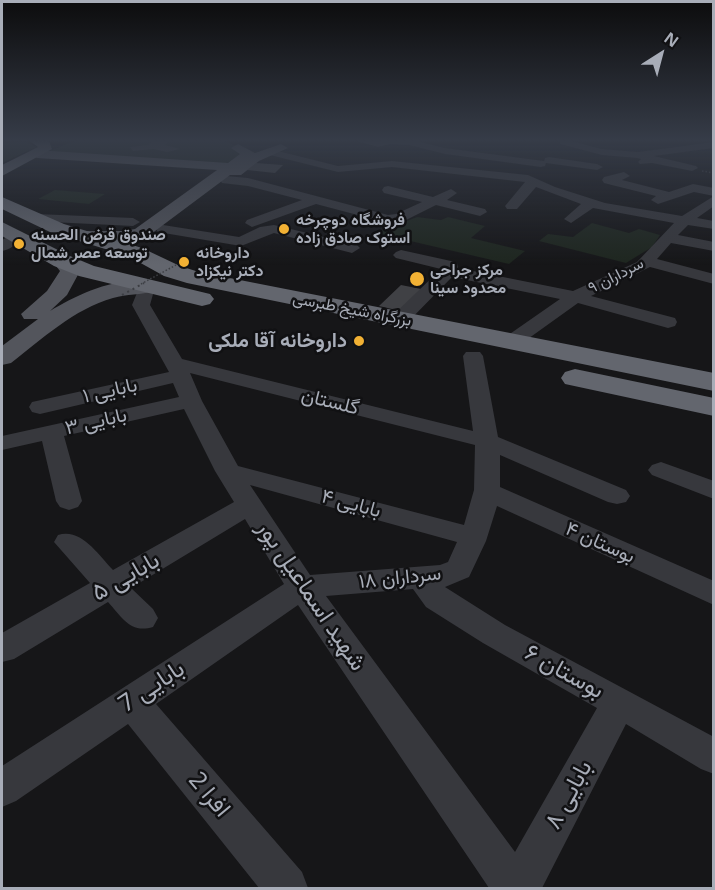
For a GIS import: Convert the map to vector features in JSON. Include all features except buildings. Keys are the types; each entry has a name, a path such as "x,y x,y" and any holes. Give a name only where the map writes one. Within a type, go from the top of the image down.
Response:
{"highway":[{"name":"بزرگراه شیخ طبرسی","path":"2,202 43,222 135,252 153,278 473,356 714,407"},
{"path":"43,222 61,237 124,258 124,261 117,267 101,271 86,271"},
{"name":"بزرگراه شیخ طبرسی","path":"6,237 86,271 208,281 714,382"}],"main road":[{"path":"84,236 131,229 141,233 215,183"},
{"path":"131,229 127,241 134,244 160,234 218,183"},
{"path":"2,358 63,311 97,294 153,278 154,252 160,234"},
{"path":"57,295 70,271 62,261"},
{"path":"2,337 57,295 70,288 82,287 96,290 97,294"}],"street":[{"path":"248,183 394,220 451,193"},
{"path":"381,183 434,202 480,212"},
{"path":"497,198 514,204 530,183"},
{"path":"535,183 624,214 687,219 714,225"},
{"path":"618,183 641,188 663,198 693,188 713,192"},
{"path":"626,194 654,183"},
{"name":"سرداران ۹","path":"511,342 575,297 647,261 713,192"},
{"path":"550,209 563,194"},
{"path":"252,223 314,200"},
{"path":"572,219 591,203"},
{"path":"359,212 374,206"},
{"path":"414,211 438,217"},
{"path":"43,222 131,229"},
{"path":"160,234 240,242 270,228 291,228 352,248"},
{"path":"669,238 714,247"},
{"path":"399,320 452,268 446,264 401,255"},
{"path":"647,261 714,279"},
{"path":"448,271 575,297 668,322"},
{"name":"شهید اسماعیل پور","path":"153,278 141,305 228,471 302,587 517,888"},
{"name":"سرداران ۱۸","path":"302,587 422,579 444,576 459,569 473,537 487,491 487,441 473,356"},
{"name":"بابایی ۱","path":"40,407 182,380"},
{"name":"بابایی ۳","path":"2,443 51,432 182,380"},
{"name":"گلستان","path":"182,380 487,441 617,496"},
{"path":"51,432 69,501"},
{"path":"661,470 714,491"},
{"name":"بابایی ۴","path":"228,471 473,537"},
{"name":"بوستان ۴","path":"487,491 714,594"},
{"name":"بابایی ۵","path":"2,650 250,504"},
{"path":"68,542 142,618"},
{"name":"بوستان ۶","path":"422,579 437,599 494,634 714,757"},
{"name":"بابایی 7","path":"2,788 302,587"},
{"name":"افرا 2","path":"131,701 286,888"},
{"name":"بابایی ۸","path":"517,888 619,702"}],"shaded area":[{"path":"55,190 105,194 89,204 38,199"},
{"path":"417,217 441,220 448,217 485,226 471,238 525,251 509,264 376,233"},
{"path":"592,223 629,233 639,229 660,235 652,247 626,263 539,241 548,234 573,237"}],"place":[{"name":"فروشگاه دوچرخه استوک صادق زاده","path":"284,229"},
{"name":"صندوق قرض الحسنه توسعه عصر شمال","path":"19,244"},
{"name":"داروخانه دکتر نیکزاد","path":"184,262"},
{"name":"مرکز جراحی محدود سینا","path":"417,279"},
{"name":"داروخانه آقا ملکی","path":"359,341"}]}
